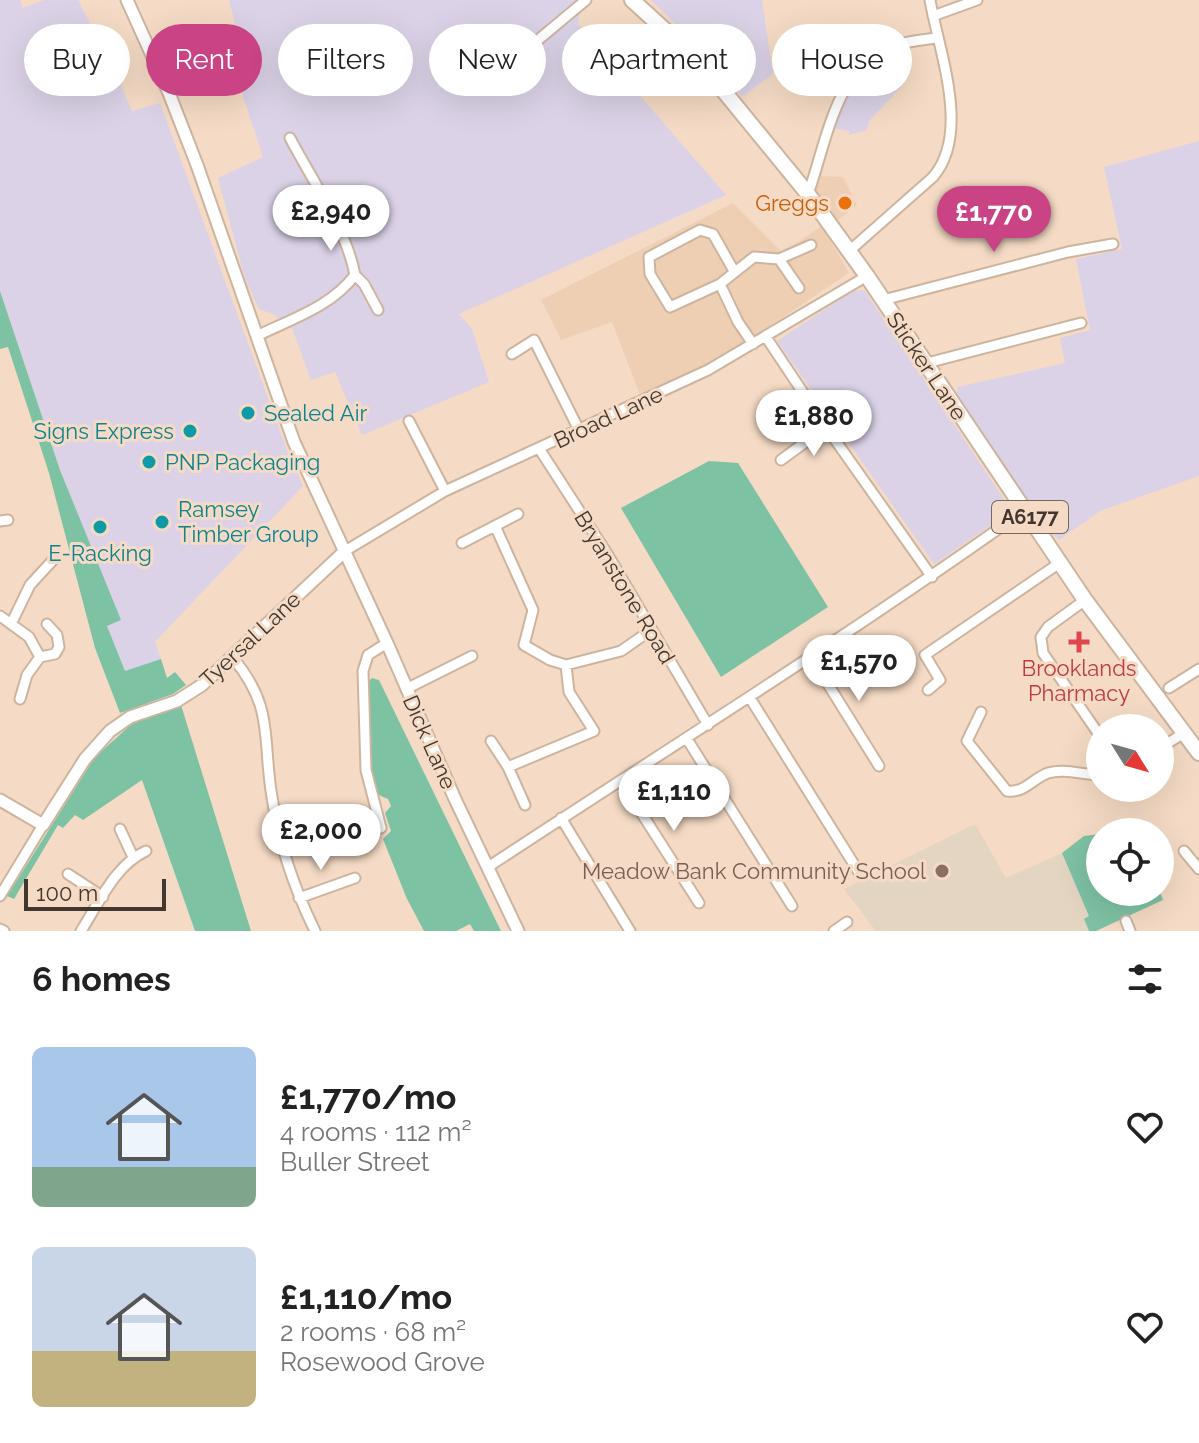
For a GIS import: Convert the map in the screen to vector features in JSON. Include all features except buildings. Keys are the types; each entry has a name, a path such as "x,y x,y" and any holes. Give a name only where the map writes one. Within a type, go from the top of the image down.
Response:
{"highway":[{"name":"Sticker Lane","path":"632,0 700,62 808,194 927,363 1085,600 1199,753"}],"street":[{"name":"Dick Lane","path":"127,0 197,165 294,442 518,931"},
{"path":"546,33 586,0"},
{"path":"848,252 921,188 944,161 951,131 950,102 930,0"},
{"path":"933,16 977,0"},
{"path":"808,194 845,86 882,50 936,38"},
{"path":"290,138 338,228 355,275 364,284 378,310"},
{"path":"734,271 713,234 700,230 649,257 650,274 670,307 720,284 754,257 779,259 811,245"},
{"path":"883,300 1068,252 1113,244"},
{"path":"779,259 799,288"},
{"path":"257,336 297,319 346,287 355,275"},
{"name":"Broad Lane","path":"345,551 445,491 540,450 708,370 867,276"},
{"path":"720,284 738,322 753,344"},
{"path":"927,363 1081,323"},
{"path":"766,337 932,577"},
{"path":"512,354 534,340 579,430"},
{"path":"409,421 445,491"},
{"path":"781,460 826,427"},
{"name":"Bryanstone Road","path":"540,450 608,555 708,725"},
{"path":"488,867 750,698 932,577 1025,510"},
{"path":"462,543 518,514"},
{"path":"496,528 533,610 524,645 566,665 621,651 651,630"},
{"name":"Tyersal Lane","path":"0,896 95,745 130,717 189,694 233,658 345,551"},
{"path":"12,622 30,585 53,560"},
{"path":"928,690 940,680 925,655 1061,562"},
{"path":"1085,600 1048,627 1041,637 1043,653 1086,716"},
{"path":"0,616 29,637 40,657"},
{"path":"20,699 27,675 40,657 55,654 59,647 57,635 47,624"},
{"path":"381,828 366,770 363,671 368,655 387,643"},
{"path":"406,689 472,656"},
{"path":"811,657 879,766"},
{"path":"233,658 245,672 261,703 280,839 299,898 315,931"},
{"path":"508,767 594,731 569,692 566,665"},
{"path":"1169,688 1199,669"},
{"path":"750,698 860,874"},
{"path":"981,712 967,741 1007,791 1019,792 1047,773 1066,771 1086,775"},
{"path":"1174,739 1184,733"},
{"path":"687,739 792,906"},
{"path":"491,741 508,767 525,805"},
{"path":"621,781 699,903"},
{"path":"0,800 43,825"},
{"path":"561,818 630,931"},
{"path":"120,829 133,857"},
{"path":"81,931 122,868 133,857 146,851"},
{"path":"1184,851 1199,869"},
{"path":"68,874 103,897"},
{"path":"299,898 355,878"},
{"path":"834,931 847,922"}],"shaded area":[{"path":"0,0 20,0 23,8 44,0 78,0 91,24 24,24 24,96 126,96 132,111 160,103 303,486 155,642 161,659 125,672 107,626 120,620 60,470 0,291"},
{"path":"229,0 581,0 578,24 562,24 562,96 640,96 726,195 459,314 472,329 489,382 362,435 335,372 311,380 292,328 273,314 259,309 245,279 218,178 263,157 243,96 262,96 262,24 235,24"},
{"path":"651,0 762,0 772,75 756,87 756,24 676,24"},
{"path":"845,96 893,96 869,121 867,130 849,135 849,131 833,128"},
{"path":"1199,141 1199,476 1100,511 1059,540 1025,510 960,416 957,387 1065,363 1060,338 1090,330 1076,259 1122,249 1104,167"},
{"path":"820,176 843,177 857,205 836,222 815,195"},
{"path":"733,203 782,252 822,226 849,273 709,363 640,395 612,322 561,340 541,300"},
{"path":"864,290 1012,511 934,564 777,341 853,291"},
{"name":"Meadow Bank Community School","path":"975,824 1006,878 1062,853 1086,836 1086,906 1137,906 1096,931 876,931 844,889"}],"green space":[{"path":"0,291 60,470 121,620 107,626 125,671 161,659 167,678 175,672 186,685 173,694 120,713 95,648 49,473 8,347 0,349"},
{"path":"709,461 738,463 828,607 721,677 621,508"},
{"path":"372,678 379,680 501,931 474,931 470,924 456,931 424,931 407,899 383,839 391,831 385,813 391,806 388,799 376,793 372,786 367,706 368,682"},
{"path":"181,705 251,931 195,931 142,780 83,820 75,815 63,828 58,825 14,899 7,896 95,757 134,722"},
{"path":"1084,836 1086,906 1150,906 1096,931 1089,931 1084,919 1089,916 1062,853"}],"place":[{"name":"Greggs","path":"845,203"},
{"name":"Sealed Air","path":"248,413"},
{"name":"Signs Express","path":"190,431"},
{"name":"PNP Packaging","path":"149,462"},
{"name":"Ramsey Timber Group","path":"162,522"},
{"name":"E-Racking","path":"100,527"},
{"name":"Brooklands Pharmacy","path":"1079,642"},
{"name":"Meadow Bank Community School","path":"942,871"}]}
